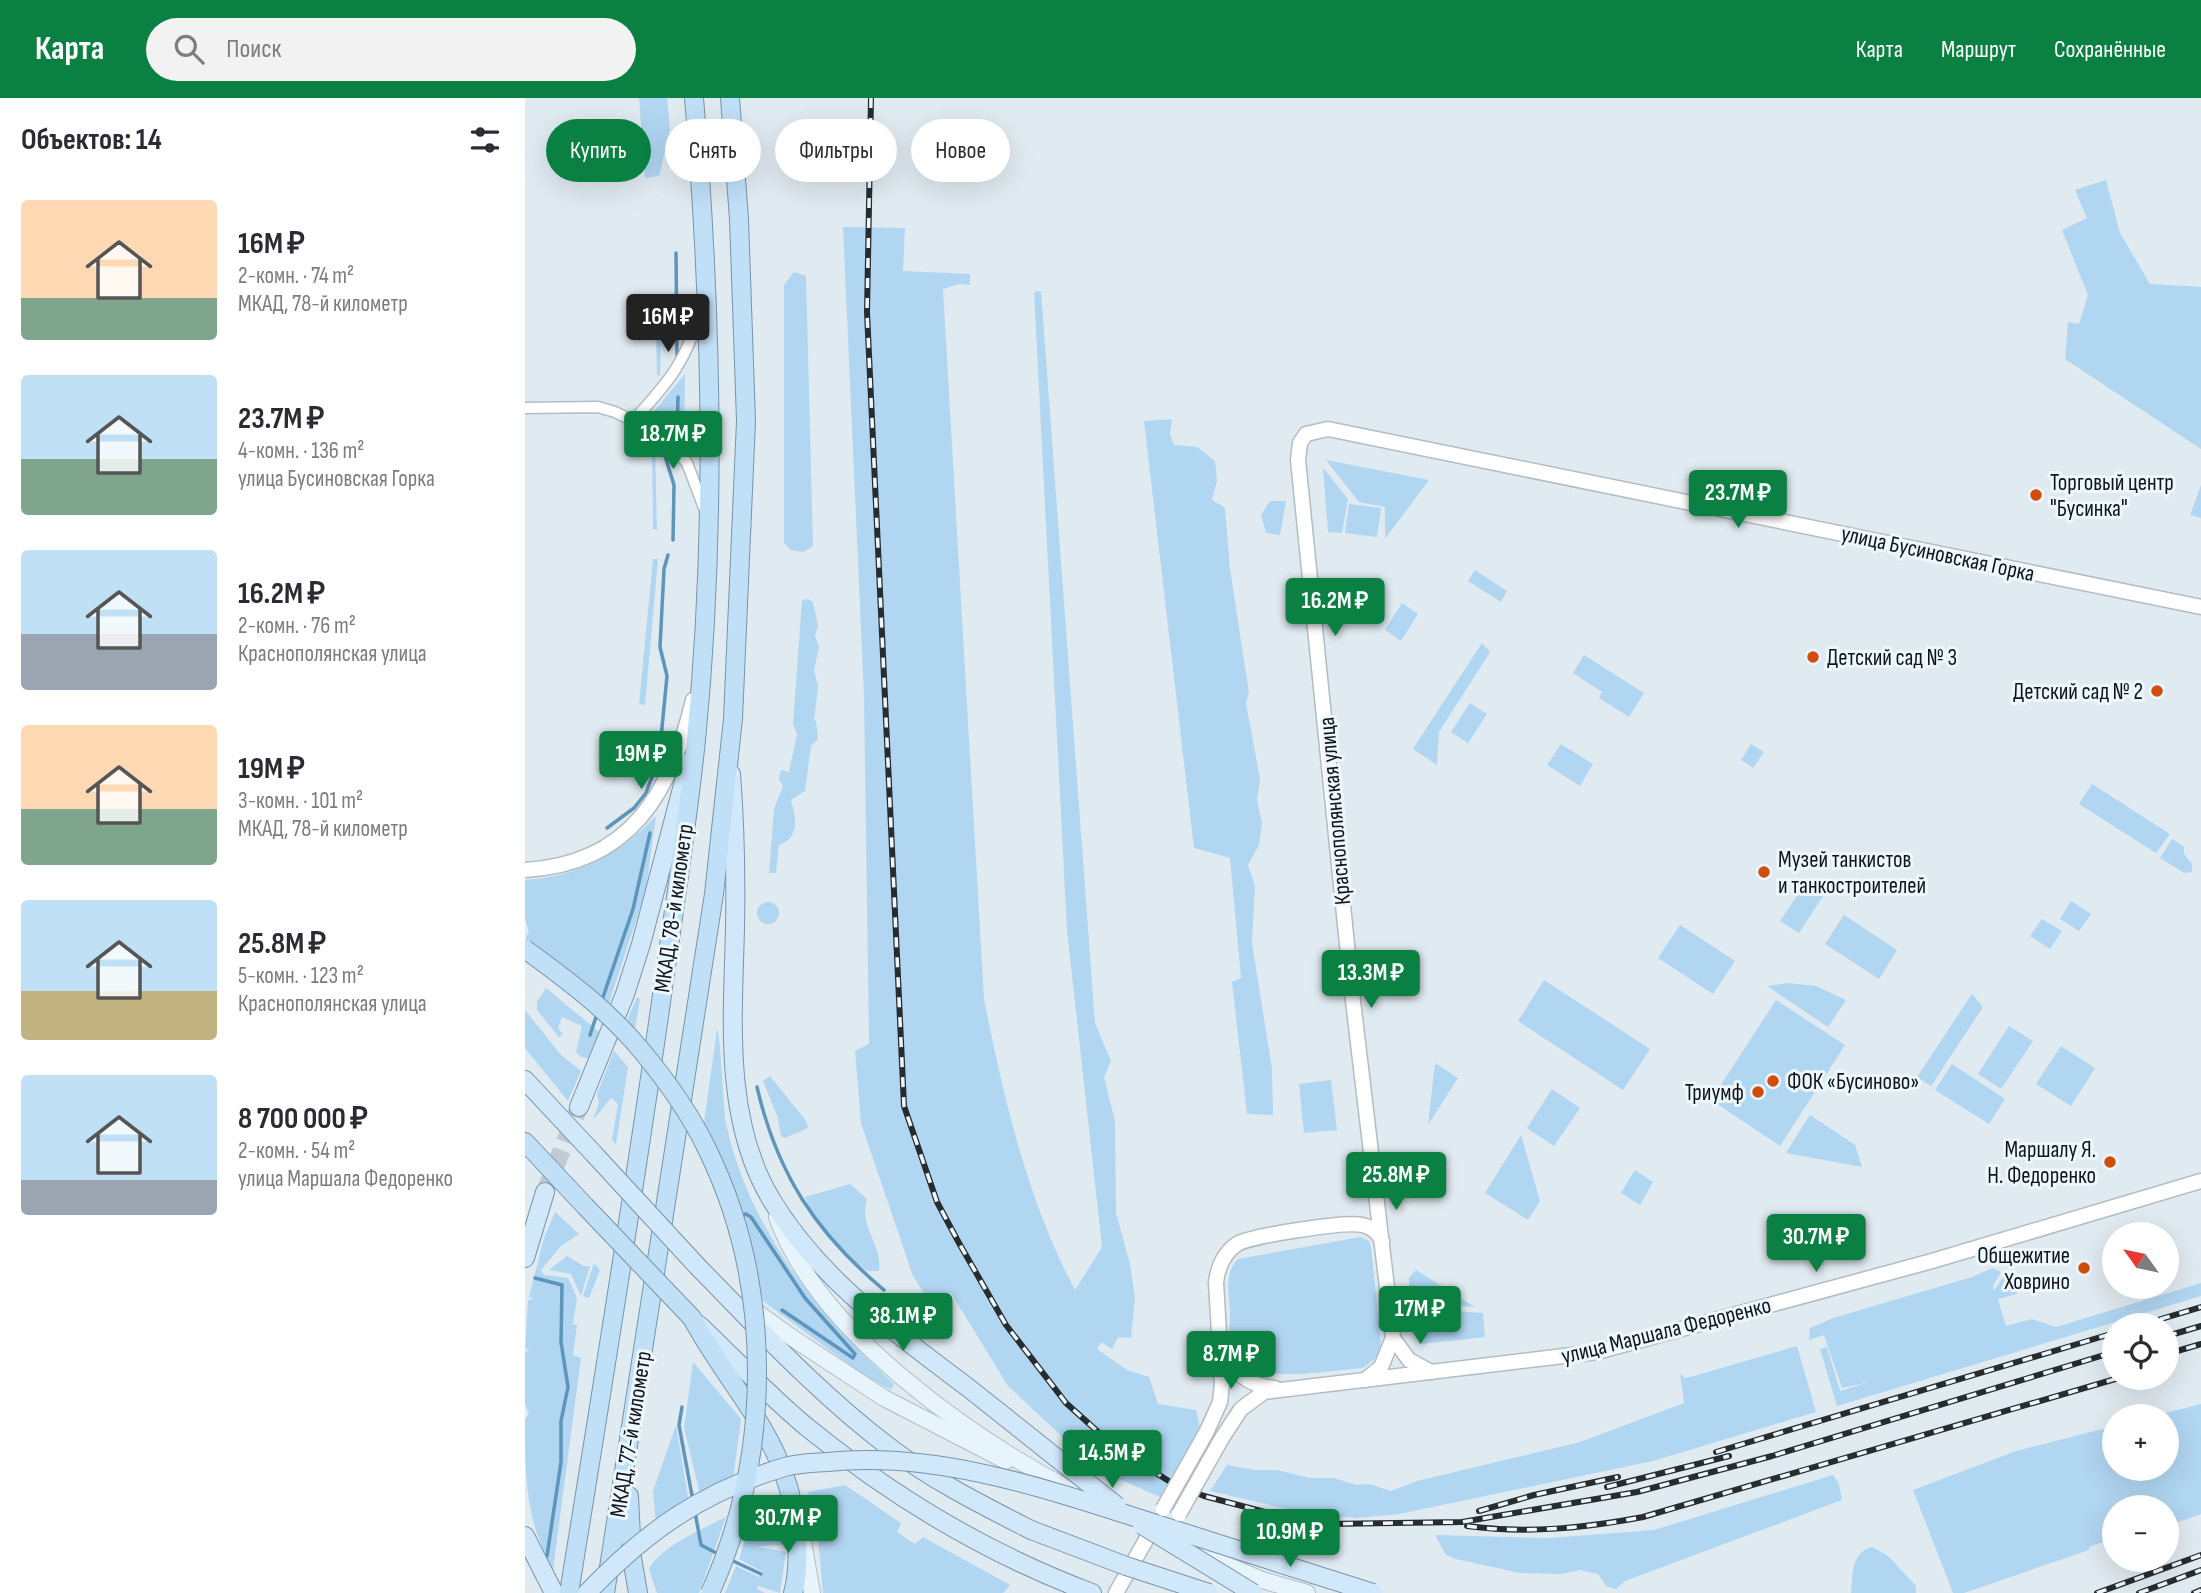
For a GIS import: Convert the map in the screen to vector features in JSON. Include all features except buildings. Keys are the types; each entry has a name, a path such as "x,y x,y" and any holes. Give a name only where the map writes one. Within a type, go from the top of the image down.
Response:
{"highway":[{"name":"МКАД, 78-й километр","path":"569,1593 649,1084 696,739 708,520 706,286 694,98"},
{"name":"МКАД, 78-й километр","path":"656,1275 714,894 730,753 743,556 746,421 739,219 730,98"},
{"path":"525,949 603,1010 639,1048 677,1098 708,1148 724,1186 739,1238 752,1303 757,1401 752,1449 740,1505 722,1566 710,1593"},
{"path":"525,1142 692,1318 712,1355 751,1405 770,1438 795,1510 797,1551 793,1593"},
{"name":"МКАД, 77-й километр","path":"605,1593 656,1275"},
{"path":"631,1423 629,1519 638,1593"}],"main road":[{"path":"579,1107 625,994 641,944 696,739"},
{"path":"730,753 735,821 733,1008 736,1087 743,1127 782,1230 803,1267 835,1310 873,1351 914,1388 1057,1483"},
{"path":"525,1080 699,1268 828,1397 890,1448 941,1482 1031,1530 1126,1566 1209,1593"},
{"path":"525,1258 545,1192"},
{"path":"771,1198 838,1283 887,1327 1149,1530 1253,1593"},
{"path":"699,1268 791,1337 884,1398 1188,1549 1262,1580 1307,1593"},
{"path":"692,1318 806,1426 870,1476 924,1511 1019,1563 1092,1593"},
{"path":"587,1593 626,1552 673,1517 721,1490 787,1466 848,1460 921,1462 1069,1496 1373,1593"},
{"path":"795,1510 812,1593"},
{"path":"525,1536 554,1593"}],"street":[{"path":"632,422 670,381 686,355 706,286"},
{"path":"525,408 598,407 615,412 664,436 681,453 708,520"},
{"name":"улица Бусиновская Горка","path":"1306,434 1328,429 2201,607"},
{"name":"Краснополянская улица","path":"1306,434 1300,443 1298,460 1374,1188 1394,1338"},
{"path":"525,870 565,864 589,856 625,834 643,818 665,785 684,740 700,668"},
{"name":"улица Маршала Федоренко","path":"1188,1549 1177,1533 1179,1514 1222,1438 1251,1399 1280,1388 1597,1352 1923,1263 2201,1181"},
{"name":"Краснополянская улица","path":"1356,1224 1366,1218 1372,1208 1374,1188"},
{"path":"1116,1593 1207,1431 1220,1402 1217,1274 1225,1256 1238,1244 1255,1238 1356,1224 1375,1230 1382,1241"},
{"path":"1394,1338 1409,1360 1432,1372"},
{"path":"1365,1380 1381,1367 1394,1338"},
{"path":"1219,1341 1228,1362 1239,1375 1259,1385 1280,1388"}],"shaded area":[{"path":"639,98 667,98 669,119 665,119 665,151 659,176 651,177 651,119 641,119"},
{"path":"2106,180 2120,233 2150,284 2201,287 2201,449 2065,359 2068,322 2079,324 2088,295 2062,230 2087,218 2075,190"},
{"path":"843,227 905,228 903,271 970,274 970,285 959,284 943,289 984,999 1009,1111 1030,1185 1058,1256 1075,1290 1102,1247 1067,930 1034,292 1041,291 1095,1023 1111,1061 1104,1077 1115,1121 1116,1213 1130,1264 1135,1298 1131,1338 1118,1337 1112,1349 1101,1342 1097,1349 1127,1370 1149,1377 1158,1404 1196,1410 1200,1427 1160,1497 1097,1469 1008,1386 951,1293 932,1305 913,1276 861,1123 855,1051 869,1044 864,696"},
{"path":"794,272 806,276 813,546 803,552 791,550 784,543 784,285"},
{"path":"655,297 666,297 666,334 661,338 660,376 657,375"},
{"path":"685,374 684,447 664,429 646,421"},
{"path":"1172,419 1170,434 1174,445 1197,447 1215,461 1217,481 1212,500 1225,508 1230,569 1249,693 1246,703 1260,779 1257,801 1262,823 1259,845 1248,865 1255,886 1252,943 1272,1069 1273,1115 1247,1114 1232,982 1241,978 1230,858 1194,848 1144,421"},
{"path":"655,445 657,530 653,529 652,446"},
{"path":"1326,460 1429,480 1385,539 1385,507 1359,502"},
{"path":"1323,468 1348,499 1342,533 1328,532"},
{"path":"2201,485 2201,518 2190,515"},
{"path":"1270,501 1286,501 1280,535 1266,533 1261,515"},
{"path":"1349,504 1381,508 1377,537 1345,533"},
{"path":"653,559 658,559 645,705 639,704"},
{"path":"1475,570 1507,591 1501,602 1468,581"},
{"path":"802,600 813,602 818,625 815,636 819,647 814,670 818,687 814,720 818,739 811,746 805,791 791,800 795,820 793,832 786,842 779,845 776,873 769,873 774,809 783,786 779,779 781,770 789,772 797,734 793,724"},
{"path":"1402,603 1418,614 1401,641 1385,630"},
{"path":"1482,643 1490,652 1439,732 1437,765 1413,749"},
{"path":"1584,655 1644,693 1629,717 1599,698 1602,692 1573,673"},
{"path":"1470,703 1487,714 1468,743 1451,732"},
{"path":"1561,744 1593,764 1580,786 1547,765"},
{"path":"1751,744 1764,752 1753,768 1741,760"},
{"path":"2092,784 2170,834 2156,853 2079,804"},
{"path":"656,816 646,890 607,1009 525,940 529,931 525,919 525,880 563,874 597,861 627,842"},
{"path":"2172,839 2184,847 2184,854 2192,864 2192,872 2184,873 2160,858"},
{"path":"1809,878 1827,890 1799,933 1780,921"},
{"path":"2071,901 2091,914 2079,931 2060,919"},
{"path":"768,902 776,905 779,913 776,921 768,924 760,921 757,913 760,905"},
{"path":"1844,915 1897,950 1879,979 1825,944"},
{"path":"2042,919 2062,931 2050,949 2030,936"},
{"path":"1680,925 1735,961 1713,994 1658,958"},
{"path":"1544,980 1650,1049 1623,1090 1518,1021"},
{"path":"1788,983 1816,986 1846,1000 1828,1027 1767,986"},
{"path":"546,988 599,1032 588,1058 581,1057 576,1052 582,1026 562,1017 558,1028 563,1034 559,1037 537,1010 537,1002"},
{"path":"1972,994 1983,1007 1931,1086 1917,1077"},
{"path":"637,997 640,999 634,1035 625,1025"},
{"name":"ФОК «Бусиново»","path":"1776,1000 1845,1045 1780,1146 1711,1100"},
{"path":"525,1010 561,1055 581,1071 568,1101 525,1048"},
{"path":"2009,1026 2033,1041 2001,1089 1978,1074"},
{"path":"717,1029 726,1123 736,1161 751,1198 789,1266 838,1328 894,1384 891,1390 862,1374 763,1301 735,1199 703,1130"},
{"path":"2061,1046 2095,1068 2071,1106 2036,1084"},
{"path":"614,1051 628,1067 616,1144 612,1140 618,1104 611,1098 593,1120 599,1103 597,1094"},
{"path":"1435,1063 1458,1078 1428,1125"},
{"path":"1952,1064 2005,1099 1989,1124 1935,1090"},
{"path":"770,1076 806,1121 808,1128 785,1138 781,1136 778,1118 763,1081"},
{"path":"1331,1080 1337,1130 1304,1133 1299,1084"},
{"path":"1552,1089 1580,1108 1554,1146 1527,1128"},
{"path":"1810,1115 1855,1145 1862,1167 1786,1153"},
{"path":"1521,1135 1540,1201 1528,1220 1485,1193"},
{"path":"1635,1170 1653,1182 1640,1205 1621,1193"},
{"path":"850,1184 867,1199 866,1218 878,1253 879,1271 867,1271 840,1247 816,1218 805,1197"},
{"path":"555,1212 579,1234 561,1246 541,1270 544,1275 568,1278 577,1298 573,1324 577,1325 573,1355 581,1358 553,1570 537,1533 529,1497 525,1459 525,1419 529,1414 525,1404 525,1352 530,1350 525,1349 528,1300 534,1299 529,1297 544,1238"},
{"path":"1361,1237 1369,1241 1371,1247 1381,1345 1377,1357 1363,1368 1295,1374 1260,1372 1246,1367 1236,1359 1230,1342 1228,1284 1231,1270 1238,1259"},
{"path":"567,1256 584,1266 590,1266 581,1296 571,1274 549,1270"},
{"path":"594,1263 600,1270 589,1298 583,1296"},
{"path":"1993,1268 2001,1272 1993,1286 1994,1291 2005,1274 2012,1277 2017,1294 1998,1299 2006,1326 2032,1319 2056,1327 2102,1313 2102,1326 1837,1406 1820,1349 1827,1347 1840,1391 1869,1382 1842,1388 1824,1335 1809,1340 1810,1328 1833,1318 1972,1277"},
{"path":"1416,1270 1475,1307 1409,1301 1409,1278"},
{"path":"2201,1283 2201,1296 2145,1313 2102,1313 2148,1299 2179,1299 2179,1290"},
{"path":"1409,1308 1483,1313 1485,1337 1422,1344 1414,1333"},
{"path":"1797,1346 1816,1412 1653,1461 1399,1514 1358,1518 1312,1515 1210,1491 1227,1465 1254,1470 1277,1470 1310,1478 1334,1478 1391,1491 1417,1481 1580,1442 1684,1403 1680,1374 1685,1378 1694,1376"},
{"path":"693,1362 741,1419 733,1480 701,1498 684,1428"},
{"path":"2201,1404 2201,1514 2179,1522 2179,1495 2102,1495 2102,1542 2089,1547 2089,1550 1964,1593 1953,1593 1913,1490 2016,1451 2102,1429 2102,1481 2179,1481 2179,1410"},
{"path":"676,1425 689,1503 656,1525 653,1491"},
{"path":"1833,1475 1839,1484 1842,1500 1625,1581 1616,1589 1606,1586 1598,1574 1580,1570 1560,1574 1520,1573 1456,1559 1446,1555 1435,1535 1549,1538 1654,1530"},
{"path":"845,1485 901,1523 897,1532 915,1544 923,1537 1010,1585 1003,1593 823,1593 818,1539 808,1492"},
{"path":"778,1499 786,1544 757,1547 786,1552 780,1593 758,1586 757,1589 765,1593 725,1593 736,1566 759,1577 763,1572 739,1559 755,1507"},
{"path":"726,1517 699,1593 657,1593 649,1569 655,1561 683,1539"},
{"path":"1872,1547 1888,1556 1916,1586 1916,1593 1851,1593 1857,1559"}],"waterway":[{"path":"676,253 677,355"},
{"path":"677,435 678,397"},
{"path":"665,456 674,485 673,540"},
{"path":"607,828 634,808 646,793 659,758 667,676 660,647 664,569 668,555"},
{"path":"601,1003 633,909 650,833"},
{"path":"590,1035 597,1014"},
{"path":"757,1087 776,1147 803,1200 838,1246 884,1290"},
{"path":"738,1217 746,1214 751,1217 805,1298 855,1354 853,1358 782,1310"},
{"path":"535,1278 562,1285 561,1342 568,1387 561,1421 561,1462 547,1556"},
{"path":"682,1407 679,1425 693,1501"},
{"path":"695,1512 701,1545 720,1555"},
{"path":"731,1560 761,1574"}],"tunnel":[{"path":"545,1192 579,1107"}],"railway":[{"path":"871,98 867,312 904,1106 937,1202 959,1243 1006,1325 1066,1403 1116,1448 1172,1483 1204,1496 1291,1519 1327,1524 1462,1522 1637,1492 1772,1456 2102,1356"},
{"path":"2179,1314 2201,1307"},
{"path":"2179,1332 2201,1326"},
{"path":"1716,1452 2102,1337"},
{"path":"2179,1350 2201,1344"},
{"path":"1467,1526 1512,1530 1556,1529 1643,1517 2102,1383"},
{"path":"1607,1487 1729,1456"},
{"path":"1479,1511 1534,1495 1618,1477"},
{"path":"2097,1593 2201,1555"},
{"path":"2139,1593 2201,1570"},
{"path":"2194,1593 2201,1590"}],"place":[{"name":"Торговый центр \"Бусинка\"","path":"2036,495"},
{"name":"Детский сад № 3","path":"1813,657"},
{"name":"Детский сад № 2","path":"2157,691"},
{"name":"Музей танкистов и танкостроителей","path":"1764,872"},
{"name":"ФОК «Бусиново»","path":"1773,1081"},
{"name":"Триумф","path":"1758,1092"},
{"name":"Маршалу Я. Н. Федоренко","path":"2110,1162"},
{"name":"Общежитие Ховрино","path":"2084,1268"}]}
